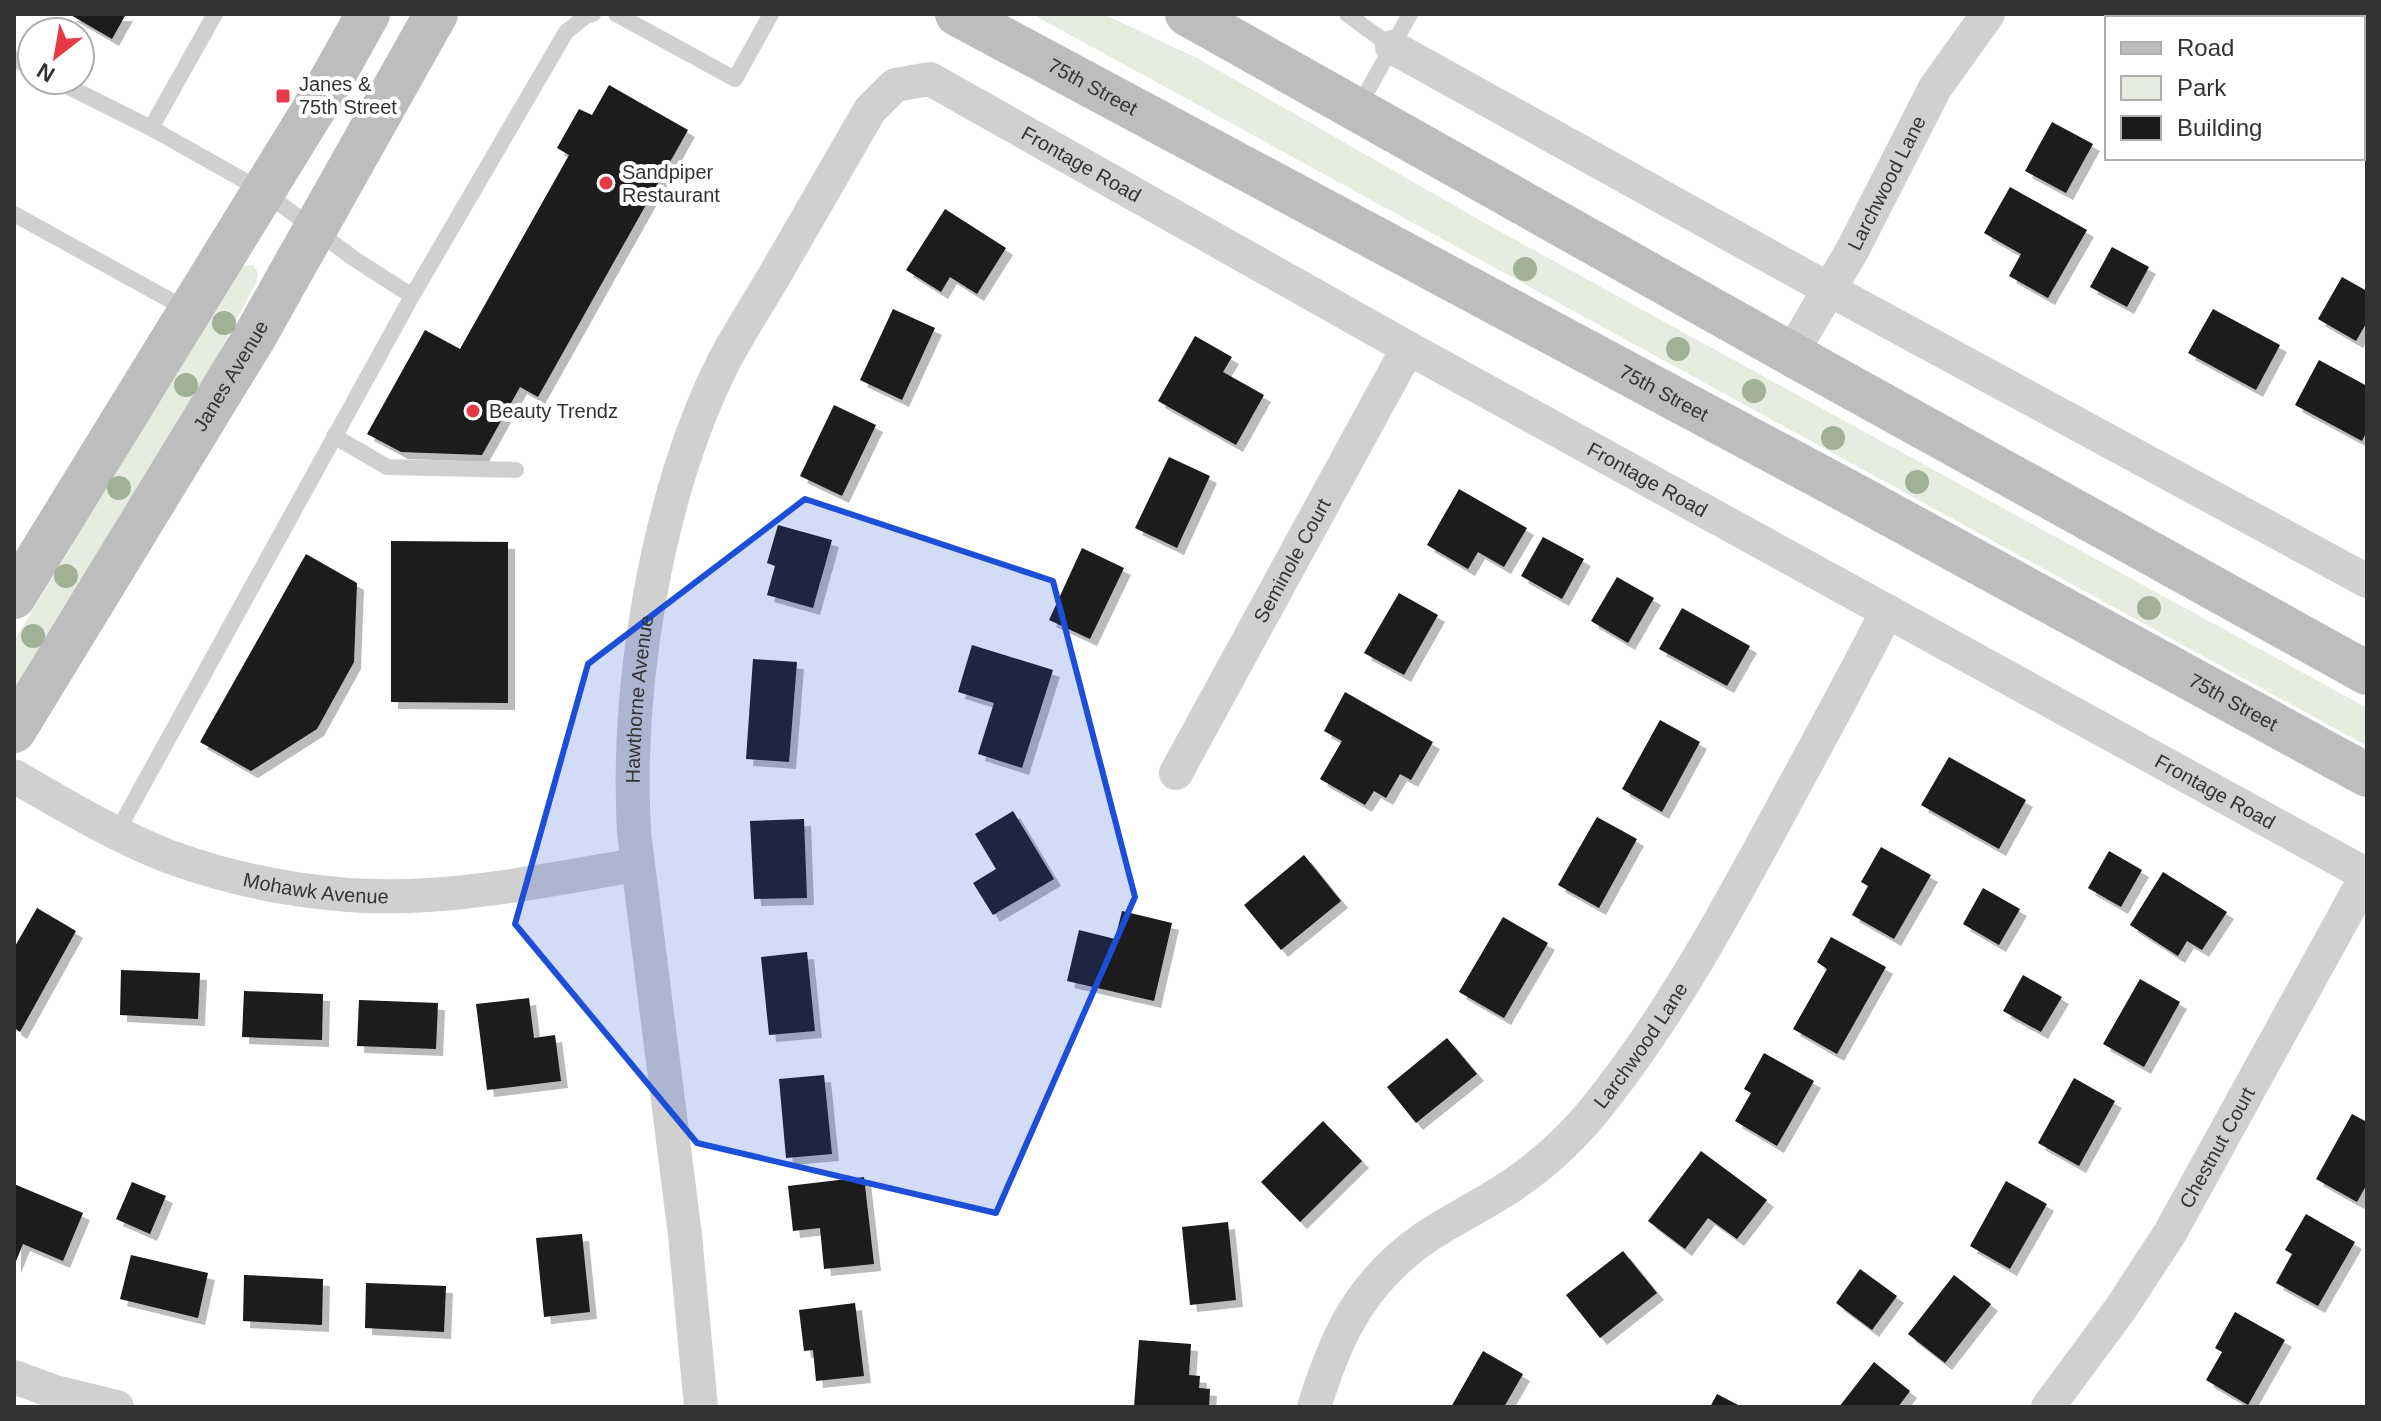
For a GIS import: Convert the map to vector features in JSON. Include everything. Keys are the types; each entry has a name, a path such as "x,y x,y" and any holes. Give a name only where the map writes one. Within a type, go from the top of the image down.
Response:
{"main road":[{"path":"14,597 368,14"},
{"name":"Janes Avenue","path":"14,731 255,336 436,14"},
{"name":"75th Street","path":"957,14 1860,498 2367,775"},
{"path":"1187,14 2367,673"}],"street":[{"name":"Larchwood Lane","path":"1791,354 1830,290 1935,88 1983,16"},
{"path":"1392,47 1830,290 2367,581"},
{"name":"Frontage Road","path":"930,79 1408,348 2367,875"},
{"name":"Hawthorne Avenue","path":"699,1407 683,1220 637,865 631,780 640,665 656,570 690,442 724,362 870,110 895,85 930,79"},
{"name":"Seminole Court","path":"1176,773 1408,348"},
{"name":"Larchwood Lane","path":"1314,1407 1332,1352 1352,1313 1379,1278 1428,1235 1494,1197 1539,1166 1572,1137 1635,1057 1709,943 1887,611"},
{"name":"Mohawk Avenue","path":"14,776 117,832 171,857 273,884 327,893 423,896 468,892 637,865"},
{"name":"Chestnut Court","path":"2048,1407 2121,1308 2170,1233 2367,875"},
{"path":"14,1377 55,1392 117,1407"}],"lane":[{"path":"151,128 215,14"},
{"path":"117,832 412,296 566,32 593,14"},
{"path":"616,14 735,79 771,14"},
{"path":"1347,14 1392,47"},
{"path":"1357,110 1410,14"},
{"path":"87,96 263,191 314,230 412,296"},
{"path":"14,214 188,310"},
{"path":"334,436 387,467 516,470"}],"highlighted area":[{"path":"805,499 1053,581 1135,897 996,1213 697,1143 515,924 588,664"}],"green space":[{"path":"1032,14 1103,14 1199,59 1490,226 2367,708 2367,746"},
{"path":"253,265 258,273 256,283 212,366 14,690 14,641 237,273 244,266"}],"building":[{"path":"69,14 126,14 112,39 96,30 96,16"},
{"path":"2318,14 2320,16 2282,16"},
{"path":"609,85 688,130 538,397 520,387 482,455 401,452 367,434 425,330 460,349 569,155 557,148 579,109 592,115"},
{"path":"2052,122 2093,144 2066,193 2025,171"},
{"path":"2010,187 2087,230 2048,298 2009,276 2021,254 1984,233"},
{"path":"945,209 1006,248 977,294 950,277 941,292 906,270"},
{"path":"2112,247 2149,267 2127,307 2090,287"},
{"path":"2342,277 2367,291 2367,322 2356,341 2318,319"},
{"path":"893,309 935,328 902,400 860,380"},
{"path":"2213,309 2280,345 2256,390 2188,353"},
{"path":"1195,336 1232,357 1223,372 1264,395 1236,445 1158,401"},
{"path":"2319,360 2367,386 2367,431 2362,441 2295,405"},
{"path":"834,405 876,425 842,496 800,476"},
{"path":"1169,457 1210,476 1177,548 1135,528"},
{"path":"1459,489 1527,528 1504,567 1478,552 1468,569 1427,545"},
{"path":"778,525 832,540 813,608 767,595 775,566 767,563"},
{"path":"1543,537 1584,559 1562,599 1521,576"},
{"path":"391,541 508,542 508,703 391,702"},
{"path":"1082,548 1124,568 1090,639 1049,620"},
{"path":"306,554 357,583 354,662 317,729 251,771 200,742"},
{"path":"1617,577 1654,598 1628,643 1591,621"},
{"path":"1399,593 1438,615 1404,675 1364,653"},
{"path":"1682,608 1750,646 1727,686 1659,649"},
{"path":"972,645 1053,670 1022,768 978,754 994,703 958,692"},
{"path":"753,659 797,662 789,762 746,759"},
{"path":"1345,692 1433,742 1411,780 1400,774 1386,798 1374,791 1365,805 1320,779 1342,741 1324,731"},
{"path":"1660,720 1700,742 1662,812 1622,789"},
{"path":"1949,757 2026,800 1999,849 1921,805"},
{"path":"1013,811 1054,879 993,915 973,883 996,869 975,834"},
{"path":"1597,817 1637,839 1599,908 1558,885"},
{"path":"804,819 807,898 754,899 750,821"},
{"path":"1881,847 1931,875 1894,939 1852,915 1868,886 1861,882"},
{"path":"2109,851 2142,870 2121,907 2088,888"},
{"path":"1304,855 1341,901 1281,950 1244,905"},
{"path":"2163,872 2227,912 2202,950 2187,941 2178,956 2130,925"},
{"path":"1983,888 2020,909 1999,945 1963,924"},
{"path":"37,908 76,931 20,1032 14,1028 14,948"},
{"path":"1122,911 1172,923 1154,1001 1067,981 1079,930 1115,939"},
{"path":"1503,917 1548,943 1504,1018 1459,992"},
{"path":"1831,937 1886,967 1837,1054 1793,1029 1827,969 1817,962"},
{"path":"807,952 815,1031 769,1035 761,957"},
{"path":"121,970 200,973 198,1019 120,1015"},
{"path":"2023,975 2062,997 2041,1032 2003,1011"},
{"path":"2140,979 2180,1002 2144,1067 2103,1044"},
{"path":"244,991 323,994 322,1040 242,1037"},
{"path":"529,998 534,1038 555,1035 561,1081 487,1090 476,1004"},
{"path":"359,1000 438,1003 436,1049 357,1046"},
{"path":"1447,1038 1477,1074 1416,1123 1387,1087"},
{"path":"1764,1053 1814,1081 1777,1146 1735,1121 1751,1093 1744,1089"},
{"path":"824,1075 832,1154 786,1158 779,1079"},
{"path":"2074,1078 2115,1101 2079,1166 2038,1143"},
{"path":"2352,1114 2367,1122 2367,1184 2357,1202 2316,1179"},
{"path":"1323,1121 1362,1161 1300,1222 1261,1182"},
{"path":"1701,1151 1767,1200 1737,1239 1708,1218 1685,1249 1648,1221"},
{"path":"864,1177 874,1264 824,1269 820,1228 793,1231 788,1186"},
{"path":"2006,1181 2047,1204 2010,1269 1970,1246"},
{"path":"132,1182 166,1196 150,1234 116,1219"},
{"path":"14,1184 83,1213 63,1261 23,1244 14,1266"},
{"path":"2306,1214 2355,1242 2318,1306 2276,1283 2292,1254 2285,1250"},
{"path":"1228,1222 1236,1300 1190,1305 1182,1227"},
{"path":"582,1234 590,1312 544,1317 536,1238"},
{"path":"1623,1251 1657,1293 1600,1338 1566,1295"},
{"path":"131,1255 208,1273 198,1318 120,1299"},
{"path":"1860,1269 1897,1296 1872,1330 1836,1303"},
{"path":"244,1275 323,1279 322,1325 243,1321"},
{"path":"1954,1275 1991,1304 1945,1363 1908,1334"},
{"path":"366,1283 446,1286 444,1332 365,1328"},
{"path":"855,1303 864,1376 816,1381 813,1350 804,1351 799,1310"},
{"path":"2235,1312 2285,1340 2248,1405 2206,1380 2222,1352 2215,1348"},
{"path":"1139,1340 1191,1344 1189,1375 1200,1376 1199,1388 1210,1389 1209,1407 1134,1407"},
{"path":"1483,1351 1523,1374 1504,1407 1451,1407"},
{"path":"1874,1362 1910,1391 1898,1407 1839,1407"},
{"path":"1717,1394 1742,1407 1710,1407"}],"place":[{"name":"Janes & 75th Street","path":"283,96"},
{"name":"Sandpiper Restaurant","path":"606,183"},
{"name":"Beauty Trendz","path":"473,411"}]}
